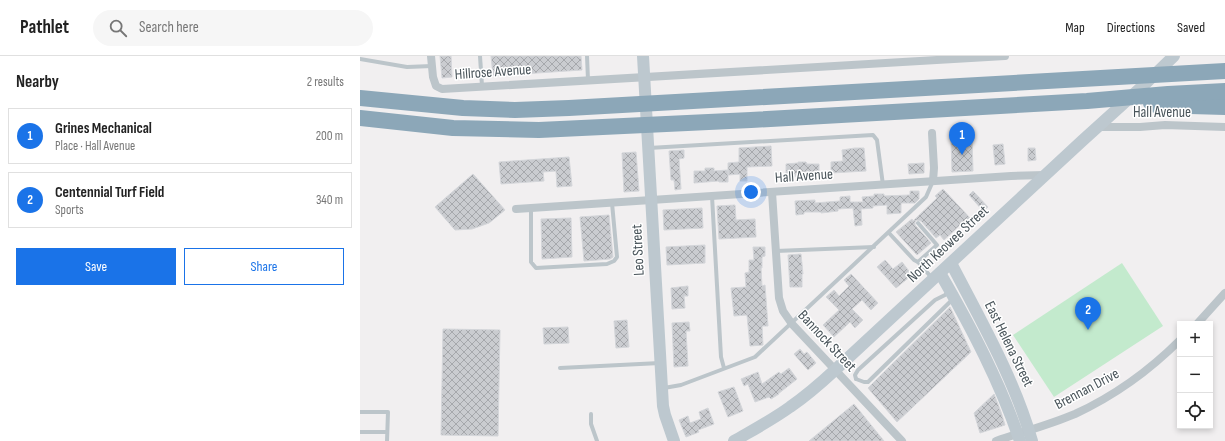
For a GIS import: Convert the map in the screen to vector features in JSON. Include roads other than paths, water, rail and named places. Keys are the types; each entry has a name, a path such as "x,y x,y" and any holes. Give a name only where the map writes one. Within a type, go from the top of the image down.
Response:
{"highway":[{"path":"360,98 464,108 515,110 622,106 1225,71"},
{"path":"360,118 453,128 539,130 1087,101 1225,91"},
{"path":"1137,97 1156,105 1225,107"}],"street":[{"path":"431,56 432,66"},
{"name":"Leo Street","path":"643,56 662,389 665,415 674,441"},
{"name":"Hillrose Avenue","path":"432,66 436,86 442,89 926,58 1005,56"},
{"name":"North Keowee Street","path":"734,441 790,408 836,370 1174,56"},
{"name":"Hall Avenue","path":"1098,126 1165,125 1225,127"},
{"path":"932,133 934,168 933,181"},
{"name":"Hall Avenue","path":"516,209 883,184 1046,175"},
{"name":"Bannock Street","path":"772,192 781,306 785,315 836,370 852,382 902,441"},
{"name":"East Helena Street","path":"952,263 1007,372 1016,394 1025,437"},
{"name":"East Helena Street","path":"937,276 952,294 996,378 1006,403 1025,437"},
{"path":"1200,321 1225,293"},
{"name":"Brennan Drive","path":"996,441 1025,437 1096,403 1117,391 1147,370 1177,343"}],"lane":[{"path":"480,56 482,86"},
{"path":"587,56 588,80"},
{"path":"360,59 407,67 432,66"},
{"path":"648,148 873,135 877,140 883,184"},
{"path":"662,389 681,385 755,357 926,197 933,181"},
{"path":"712,196 721,357 724,368"},
{"path":"531,208 531,262 536,268 607,264 614,261 617,257 612,202"},
{"path":"918,223 937,245 918,262"},
{"path":"889,233 914,260 937,276"},
{"path":"776,251 874,246"},
{"path":"952,294 868,382 852,382 854,375 858,370 930,305 940,297 952,294 964,288"},
{"path":"980,348 992,342"},
{"path":"560,368 660,363"},
{"path":"360,412 388,412 387,441"},
{"path":"591,414 590,424 597,441"},
{"path":"360,432 387,432"}],"place":[{"name":"Grines Mechanical","path":"962,155"},
{"name":"Centennial Turf Field","path":"1088,330"}]}
